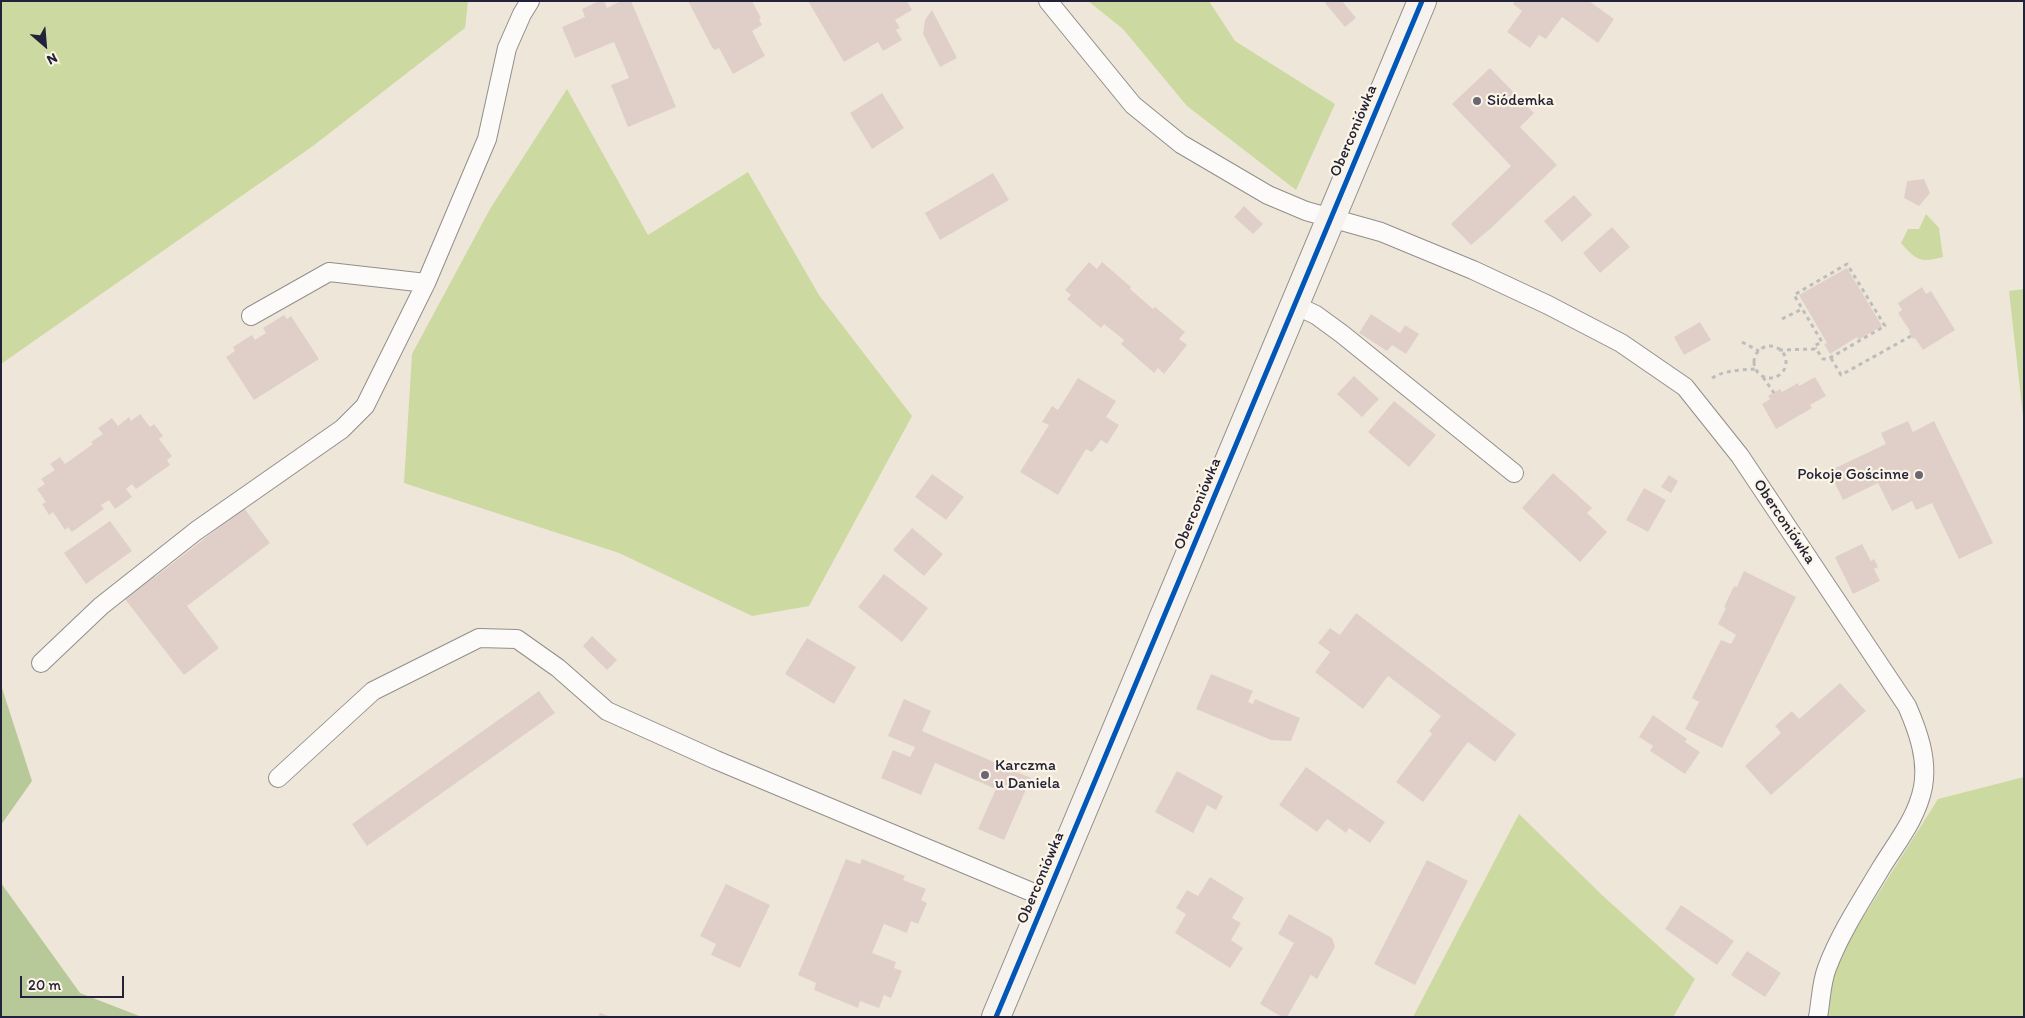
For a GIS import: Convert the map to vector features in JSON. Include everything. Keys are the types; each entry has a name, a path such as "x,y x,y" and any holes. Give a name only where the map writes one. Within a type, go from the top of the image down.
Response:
{"street":[{"name":"Oberconiówka","path":"996,1017 1422,1"}],"lane":[{"path":"41,663 101,606 196,531 342,429 365,406 426,283 487,139 507,48 530,1"},
{"name":"Oberconiówka","path":"1048,1 1133,105 1182,144 1268,195 1306,211 1381,232 1474,270 1578,320 1637,354 1684,387 1740,456 1907,706 1918,731 1924,758 1923,787 1913,815 1900,840 1882,866 1846,928 1826,969 1818,1017"},
{"path":"251,316 329,272 426,283"},
{"path":"1295,305 1316,314 1342,334 1514,474"},
{"path":"278,778 373,691 479,638 517,639 558,668 607,711 716,760 1046,898"}],"path":[{"path":"1847,264 1884,326 1831,358 1823,359 1814,346 1822,342 1802,308 1794,295 1847,264"},
{"path":"1782,319 1802,308"},
{"path":"1831,358 1841,376 1911,336"},
{"path":"1742,342 1759,351"},
{"path":"1774,393 1755,370 1754,360 1759,351 1769,346 1779,350 1816,349"},
{"path":"1762,377 1772,378 1782,373 1786,364 1785,358 1779,350"},
{"path":"1693,398 1718,375 1735,371 1755,370"}],"green space":[{"path":"1,1 468,1 465,28 313,146 1,364"},
{"path":"1088,1 1209,1 1235,41 1335,104 1296,190 1187,106 1123,29"},
{"path":"567,89 648,235 748,172 819,295 912,416 809,606 752,616 619,553 404,483 412,354 490,209"},
{"path":"1926,214 1939,228 1943,257 1929,260 1919,259 1911,254 1901,243 1908,229 1919,229"},
{"path":"2024,289 2024,425 2009,291"},
{"path":"1,685 32,781 1,825"},
{"path":"2024,777 2024,1017 1828,1017 1831,968 1938,799"},
{"path":"1519,814 1603,896 1695,979 1673,1017 1413,1017"},
{"path":"1,883 80,993 142,1017 1,1017"}],"building":[{"path":"599,1 604,1 607,8 621,1 631,1 676,107 628,127 611,85 629,78 614,42 575,58 562,27 585,17 582,9"},
{"path":"688,1 752,1 761,18 759,19 762,25 752,31 765,56 733,74 719,48 715,50 712,47"},
{"path":"808,1 907,1 912,10 895,20 900,28 896,30 902,40 883,51 878,42 844,62"},
{"path":"1327,1 1342,1 1356,18 1345,27 1325,3"},
{"path":"1515,1 1589,1 1614,19 1598,43 1562,17 1546,39 1539,35 1530,48 1507,32 1522,11 1513,4"},
{"path":"932,10 957,58 940,67 923,34 925,20"},
{"path":"1490,68 1534,113 1520,127 1557,165 1471,245 1451,224 1511,166 1452,104"},
{"path":"882,93 904,128 872,149 850,113"},
{"path":"993,173 1009,200 940,240 925,213"},
{"path":"1924,179 1930,193 1919,206 1904,198 1907,181"},
{"path":"1574,195 1592,215 1562,242 1544,221"},
{"path":"1244,206 1263,224 1253,234 1234,217"},
{"path":"1612,227 1630,247 1600,273 1583,253"},
{"path":"1089,262 1097,269 1102,262 1153,309 1155,307 1185,332 1179,339 1187,345 1164,374 1158,368 1154,373 1121,344 1124,340 1104,324 1101,328 1067,299 1071,295 1065,290"},
{"path":"1847,268 1882,326 1858,340 1857,337 1830,354 1824,344 1827,343 1799,295"},
{"path":"1922,287 1926,294 1931,291 1955,330 1923,350 1915,338 1913,339 1898,313 1902,310 1898,303"},
{"path":"1371,314 1400,333 1405,325 1419,334 1406,354 1392,345 1387,351 1359,333"},
{"path":"284,315 287,319 291,316 319,359 254,400 226,357 235,351 233,347 252,335 255,340 266,333 263,328"},
{"path":"1700,322 1711,340 1684,355 1674,337"},
{"path":"1354,376 1379,399 1362,417 1337,394"},
{"path":"1815,377 1826,396 1810,405 1812,408 1776,429 1762,404 1770,399 1768,396 1780,389 1782,392 1798,383 1799,386"},
{"path":"1078,378 1116,401 1106,417 1119,425 1107,444 1101,440 1092,452 1086,449 1058,495 1020,472 1049,425 1042,422 1052,406 1058,410"},
{"path":"1394,401 1436,435 1409,467 1368,432"},
{"path":"140,414 150,427 154,424 163,436 159,439 172,456 167,460 170,465 136,489 132,484 126,489 132,497 115,509 109,500 101,505 104,509 72,532 68,527 65,530 53,512 49,515 42,504 46,502 37,489 45,484 41,479 55,470 50,464 60,457 65,464 93,444 91,442 103,434 98,428 112,418 118,426 129,417 131,421"},
{"path":"1908,421 1913,432 1934,421 1993,543 1959,559 1932,503 1916,510 1912,501 1892,511 1878,483 1843,500 1829,471 1886,444 1881,433"},
{"path":"1553,473 1592,508 1587,513 1607,532 1580,562 1522,508"},
{"path":"932,474 964,497 946,520 915,497"},
{"path":"1669,475 1678,481 1671,493 1661,487"},
{"path":"1644,488 1666,500 1648,532 1626,520"},
{"path":"244,508 270,543 187,606 219,648 184,675 121,594 151,572 155,577"},
{"path":"110,521 132,551 86,584 64,553"},
{"path":"912,528 943,554 924,576 893,550"},
{"path":"1862,544 1871,561 1874,559 1878,567 1874,569 1880,581 1853,594 1835,557"},
{"path":"1744,571 1796,597 1722,748 1685,729 1699,702 1692,698 1721,640 1731,644 1736,635 1718,624 1734,586 1737,587"},
{"path":"884,574 928,608 902,642 858,607"},
{"path":"1356,613 1516,734 1495,762 1468,742 1423,802 1396,782 1432,734 1429,731 1441,716 1388,676 1363,709 1315,672 1330,652 1318,643 1330,628 1340,635"},
{"path":"592,636 617,660 607,670 583,646"},
{"path":"807,638 856,667 834,704 785,674"},
{"path":"1211,674 1253,691 1248,702 1253,704 1255,699 1300,718 1291,741 1271,740 1196,709"},
{"path":"1840,683 1866,711 1771,795 1745,766 1781,733 1775,726 1792,711 1799,719"},
{"path":"539,691 555,713 367,846 352,824"},
{"path":"904,699 931,711 922,731 1031,778 1004,840 978,829 996,789 935,763 921,795 881,778 893,750 910,757 915,747 888,736"},
{"path":"1653,715 1687,739 1685,742 1700,752 1685,774 1650,751 1653,746 1639,737"},
{"path":"1306,767 1385,822 1370,843 1349,828 1346,833 1327,819 1317,832 1279,805"},
{"path":"1177,771 1223,796 1216,810 1207,805 1193,833 1155,812"},
{"path":"846,859 860,864 862,859 905,876 903,880 926,889 921,900 927,903 918,924 911,921 907,933 884,924 872,953 896,962 894,968 902,971 891,998 884,995 879,1008 860,1001 858,1008 814,990 816,983 798,975"},
{"path":"1427,860 1468,881 1415,985 1374,964"},
{"path":"1210,877 1244,898 1232,918 1241,923 1231,940 1243,948 1230,968 1175,933 1186,914 1176,908 1187,890 1198,896"},
{"path":"726,884 770,905 740,968 711,955 716,944 700,936"},
{"path":"1681,905 1734,941 1717,965 1665,929"},
{"path":"1289,914 1332,938 1335,947 1317,979 1311,975 1287,1017 1282,1017 1260,1004 1294,943 1278,934"},
{"path":"1747,951 1781,973 1765,997 1731,975"},
{"path":"600,1013 611,1017 598,1017"}],"cycle path":[{"path":"996,1017 1422,1"}],"place":[{"name":"Siódemka","path":"1477,101"},
{"name":"Pokoje Gościnne","path":"1919,475"},
{"name":"Karczma u Daniela","path":"985,775"}]}
